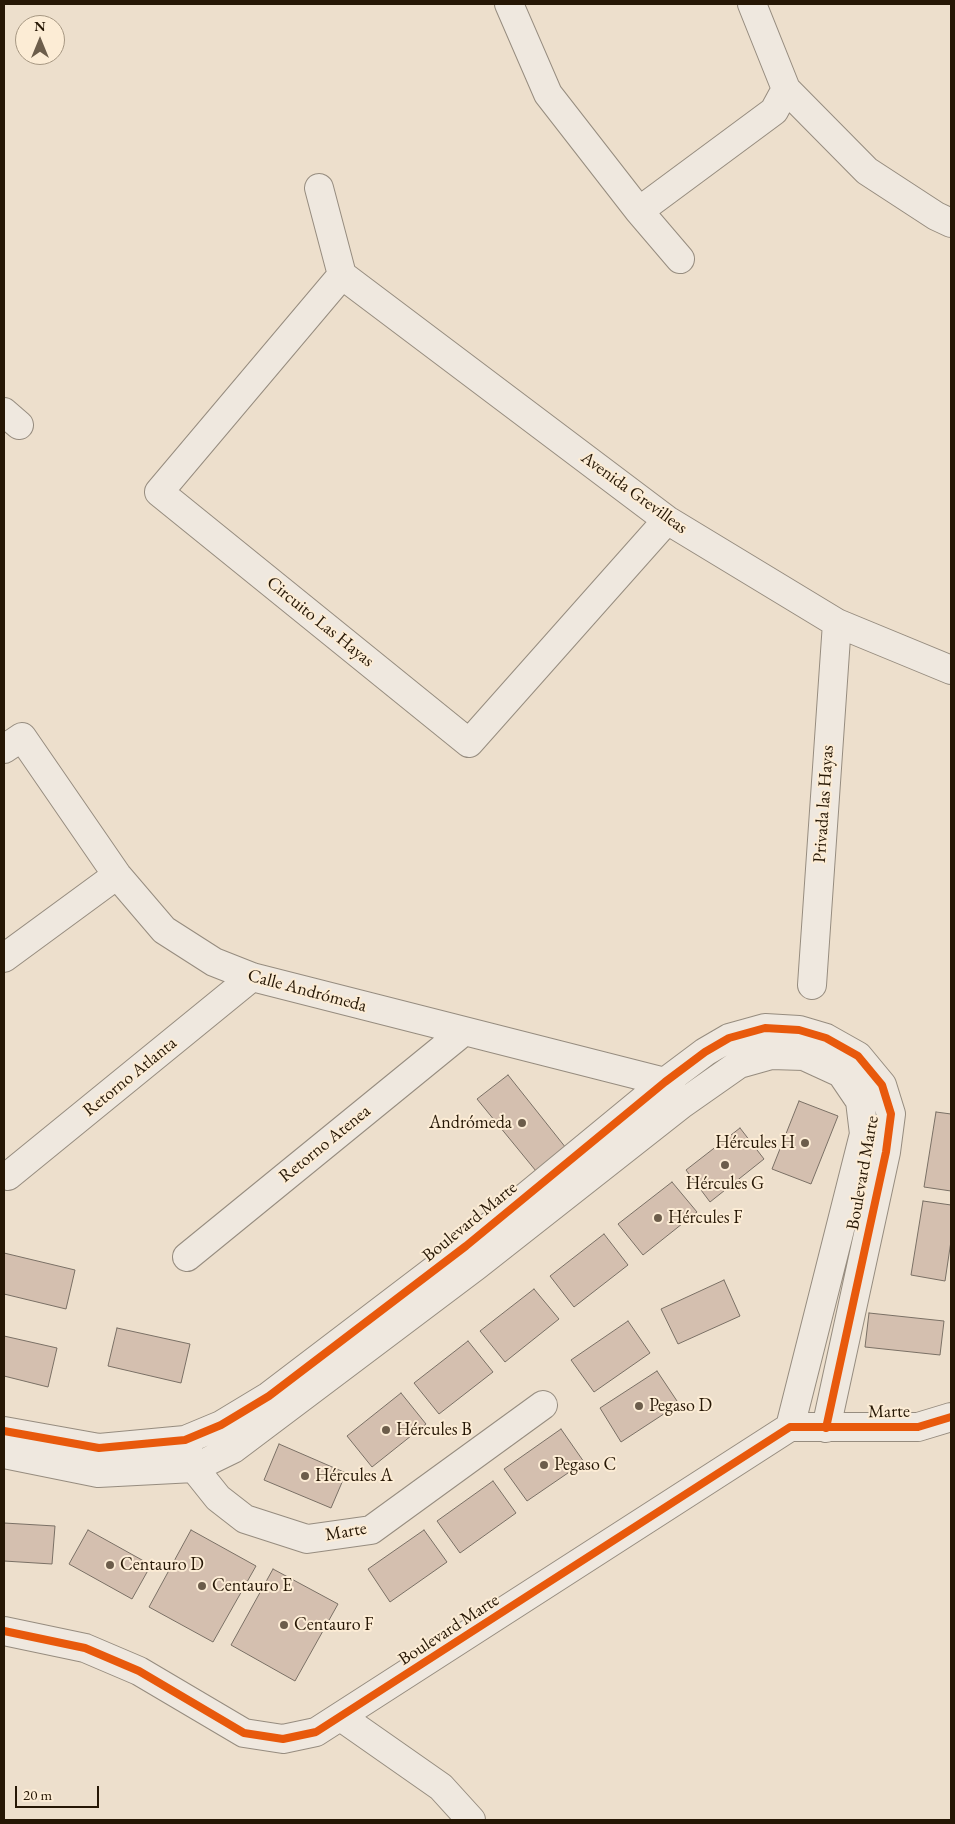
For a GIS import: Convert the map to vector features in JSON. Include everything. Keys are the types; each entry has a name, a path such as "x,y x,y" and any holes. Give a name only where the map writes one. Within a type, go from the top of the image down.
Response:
{"street":[{"path":"509,4 548,94 639,211 680,259"},
{"path":"752,4 786,89 867,171 936,216 951,223"},
{"path":"639,211 774,111 786,89"},
{"path":"320,188 342,276"},
{"name":"Circuito Las Hayas","path":"342,276 159,492 468,743 667,520"},
{"name":"Avenida Grevilleas","path":"342,276 667,520 837,623 951,670"},
{"name":"Privada las Hayas","path":"812,985 837,623"},
{"name":"Calle Andrómeda","path":"13,743 117,876 164,930 214,962 252,977 665,1082"},
{"path":"4,958 117,876"},
{"name":"Retorno Atlanta","path":"8,1176 252,977"},
{"name":"Boulevard Marte","path":"4,1431 99,1448 184,1440 221,1425 269,1396 466,1246 665,1082 705,1052 729,1038 765,1028 799,1030 826,1038 858,1056 882,1085 891,1114 886,1152 826,1428"},
{"name":"Retorno Atenea","path":"187,1257 463,1032"},
{"name":"Boulevard Marte","path":"4,1454 98,1473 194,1468 234,1450 476,1266 682,1104 739,1064 771,1055 804,1056 841,1073 860,1101 864,1134 790,1427 341,1717 316,1732 283,1739 244,1733 139,1671 85,1648 23,1633 4,1631"},
{"path":"665,1082 682,1104"},
{"name":"Marte","path":"184,1440 194,1468 218,1498 245,1519 307,1539 371,1530 543,1405"},
{"name":"Marte","path":"826,1428 918,1427 951,1418"},
{"path":"790,1427 826,1428"},
{"path":"341,1717 441,1787 471,1820"}],"building":[{"name":"Andrómeda","path":"508,1075 566,1148 536,1171 477,1099"},
{"name":"Hércules H","path":"799,1101 838,1116 811,1184 772,1169"},
{"path":"936,1112 951,1114 951,1191 924,1187"},
{"name":"Hércules G","path":"740,1128 764,1159 710,1202 686,1170"},
{"name":"Hércules F","path":"672,1182 697,1212 643,1255 618,1224"},
{"path":"923,1201 951,1205 951,1241 945,1281 911,1275"},
{"path":"604,1234 628,1265 574,1307 550,1276"},
{"path":"4,1253 75,1270 66,1309 4,1294"},
{"path":"724,1280 740,1316 678,1344 661,1309"},
{"path":"534,1289 559,1319 505,1362 480,1331"},
{"path":"869,1313 944,1321 940,1355 865,1347"},
{"path":"628,1321 650,1353 594,1392 571,1360"},
{"path":"117,1328 190,1344 181,1383 108,1366"},
{"path":"4,1336 57,1348 48,1387 4,1376"},
{"path":"468,1341 493,1372 439,1414 414,1383"},
{"name":"Pegaso D","path":"657,1371 679,1404 621,1442 600,1408"},
{"name":"Hércules B","path":"401,1393 426,1424 372,1467 347,1436"},
{"name":"Pegaso C","path":"561,1429 584,1462 527,1501 504,1469"},
{"name":"Hércules A","path":"279,1444 346,1473 331,1508 264,1480"},
{"path":"493,1481 516,1513 460,1553 437,1521"},
{"path":"4,1523 55,1526 52,1564 4,1561"},
{"name":"Centauro D","path":"88,1530 151,1565 132,1599 69,1564"},
{"name":"Centauro E","path":"191,1530 256,1566 213,1642 149,1607"},
{"path":"424,1530 447,1562 390,1602 368,1569"},
{"name":"Centauro F","path":"273,1569 338,1604 295,1681 231,1645"}],"cycle path":[{"path":"4,1431 99,1448 185,1440 221,1425 269,1396 466,1246 665,1082 705,1052 729,1038 765,1028 799,1030 826,1038 858,1056 882,1085 891,1114 886,1152 826,1428"},
{"path":"4,1631 85,1648 139,1671 244,1733 283,1739 316,1732 790,1427 918,1427 951,1417"}],"place":[{"name":"Andrómeda","path":"522,1123"},
{"name":"Hércules H","path":"805,1143"},
{"name":"Hércules G","path":"725,1165"},
{"name":"Hércules F","path":"658,1218"},
{"name":"Pegaso D","path":"639,1406"},
{"name":"Hércules B","path":"386,1430"},
{"name":"Pegaso C","path":"544,1465"},
{"name":"Hércules A","path":"305,1476"},
{"name":"Centauro D","path":"110,1565"},
{"name":"Centauro E","path":"202,1586"},
{"name":"Centauro F","path":"284,1625"}]}
